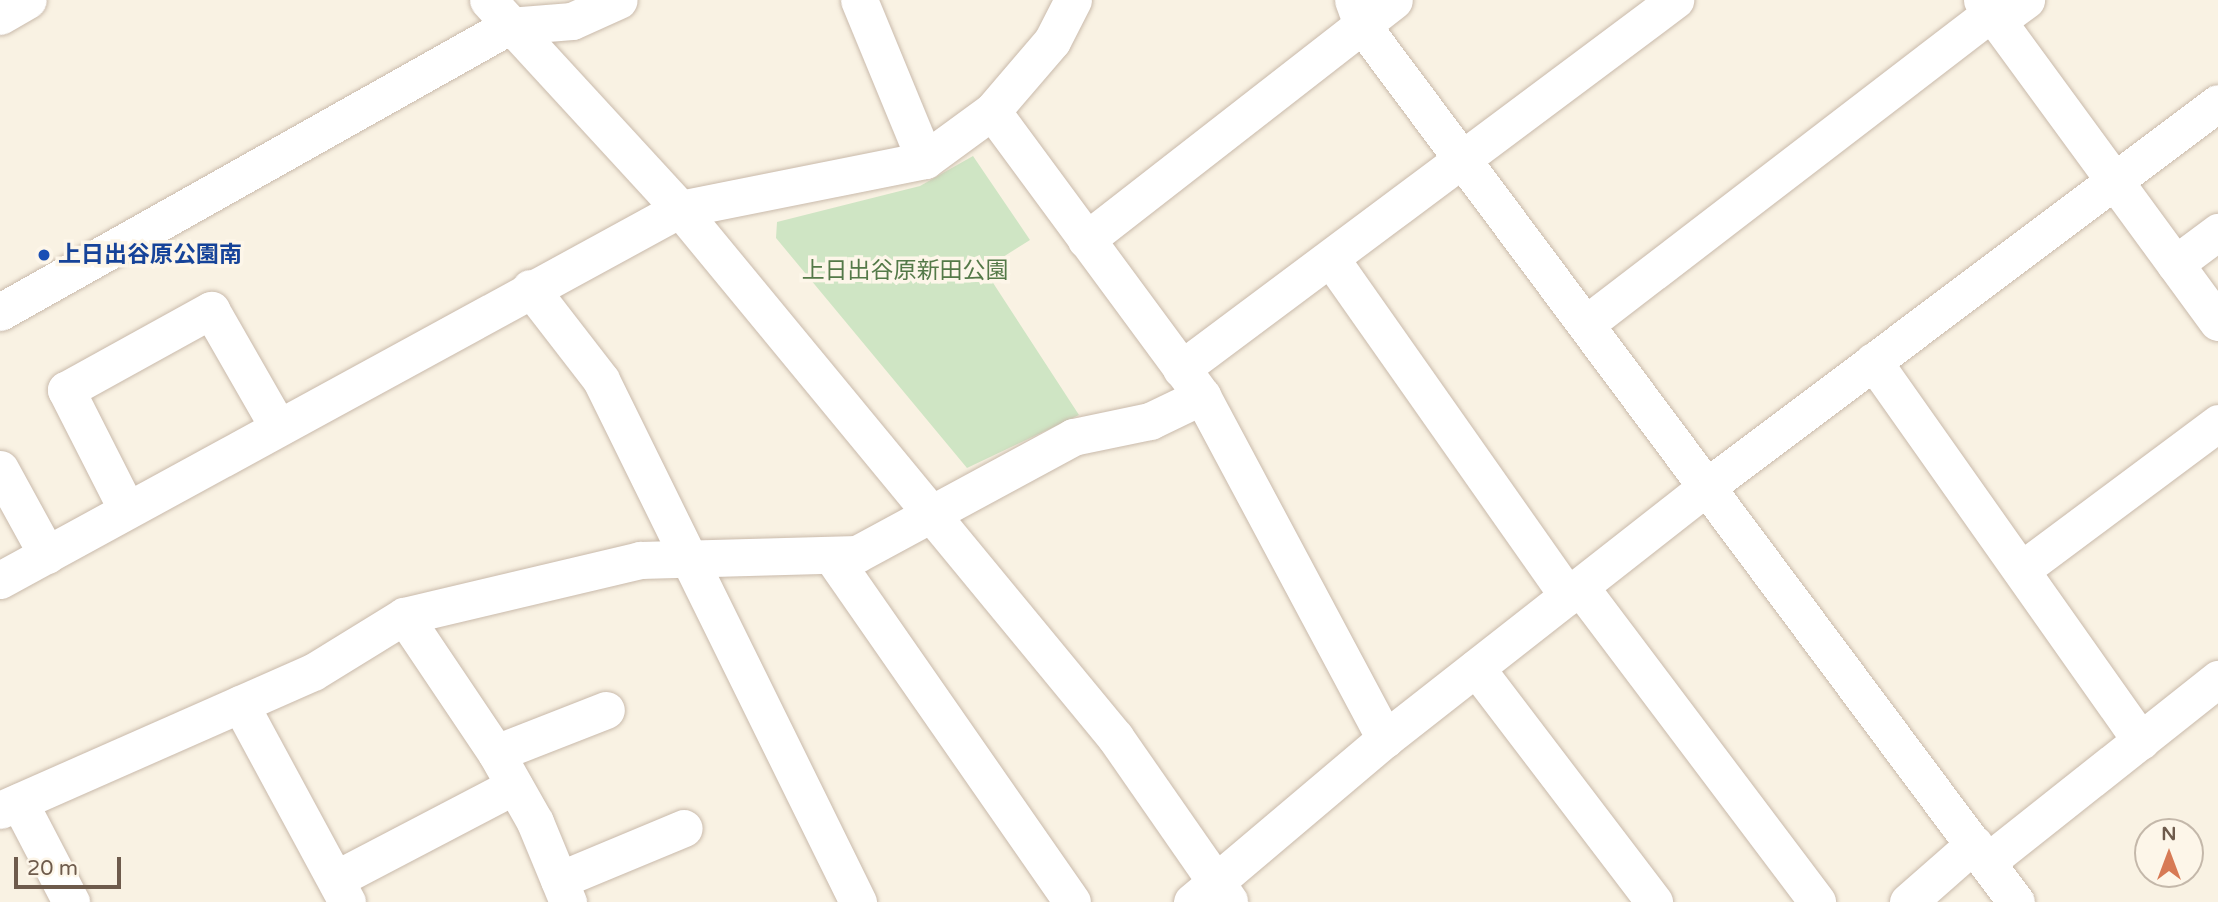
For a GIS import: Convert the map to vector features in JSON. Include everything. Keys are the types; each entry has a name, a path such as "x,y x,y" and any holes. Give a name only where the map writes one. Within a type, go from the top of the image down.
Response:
{"street":[{"path":"0,16 28,0"},
{"path":"0,312 499,13 572,21 619,0"},
{"path":"859,0 925,160"},
{"path":"0,580 530,288 680,209 925,160 992,111 1052,41 1073,0"},
{"path":"1086,240 1358,13 1394,0"},
{"path":"71,902 9,806 313,672 404,616 640,560 857,554 1073,437 1150,421 1331,259 1465,161 1675,0"},
{"path":"1587,323 1999,8 2110,178 2218,322"},
{"path":"499,13 680,209 1115,737 1213,895 1385,739 1709,485 2110,178 2218,103"},
{"path":"1358,13 2016,902"},
{"path":"992,111 1191,382 1385,739"},
{"path":"2175,264 2218,232"},
{"path":"1331,259 1574,591 1817,902"},
{"path":"530,288 601,380 685,559 858,902"},
{"path":"127,510 66,390 211,310 278,428"},
{"path":"1873,361 2141,741"},
{"path":"2021,570 2218,424"},
{"path":"0,469 47,555"},
{"path":"831,555 1072,902"},
{"path":"404,616 496,753 563,891 684,828"},
{"path":"1476,668 1654,902"},
{"path":"1908,902 2141,741 2218,679"},
{"path":"240,704 341,891 514,786"},
{"path":"496,753 606,710"}],"green space":[{"name":"上日出谷原新田公園","path":"973,156 1030,240 984,269 1079,415 967,468 776,238 777,222 920,186"}],"place":[{"name":"上日出谷原公園南","path":"44,255"}]}
